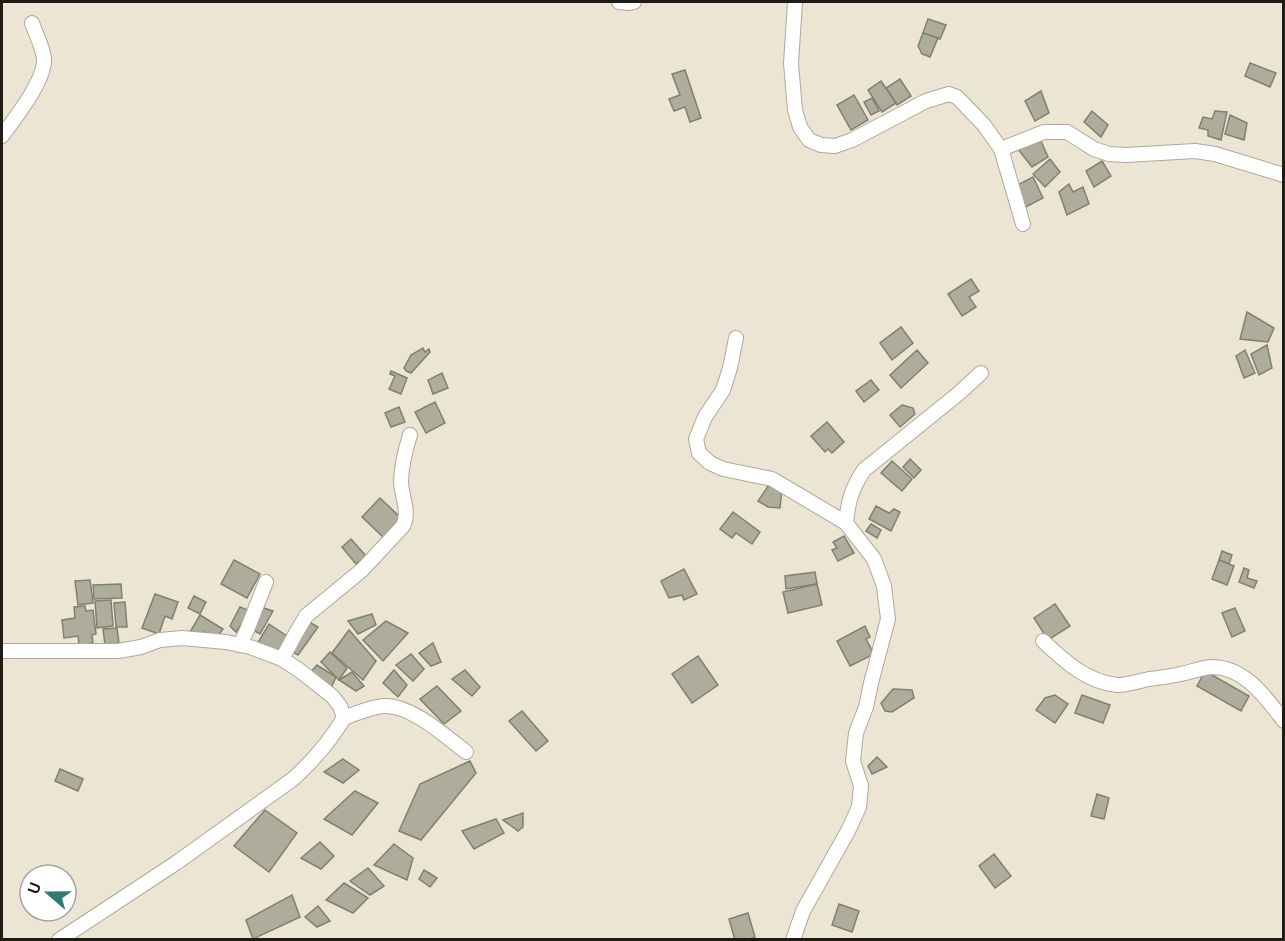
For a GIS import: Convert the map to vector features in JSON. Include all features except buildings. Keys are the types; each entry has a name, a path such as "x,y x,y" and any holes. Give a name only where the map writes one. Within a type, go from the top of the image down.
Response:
{"street":[{"path":"619,2 634,2"},
{"path":"795,2 791,63 795,110 800,127 809,140 821,145 835,146 852,140 926,101 949,94 957,96 984,125 1001,149 1023,224"},
{"path":"2,136 36,86 44,62 32,23"},
{"path":"1001,149 1044,132 1067,132 1094,149 1109,154 1195,151 1215,154 1284,176"},
{"path":"736,338 723,390 705,417 696,439 699,453 710,463 723,469 772,479 846,523 874,559 884,586 888,619 866,707 856,734 853,761 861,786 859,807 803,911 793,939"},
{"path":"846,523 855,483 864,470 981,373"},
{"path":"282,659 306,616 362,570 403,526 406,520 401,482 404,456 410,435"},
{"path":"240,645 266,582"},
{"path":"2,651 118,651 160,640 182,638 226,642 250,647 282,659 333,696 344,718"},
{"path":"1042,641 1083,674 1119,685 1211,667 1229,669 1251,682 1284,721"},
{"path":"59,939 176,863 292,779 306,767 334,735 344,718 387,706 417,715 466,752"}]}
